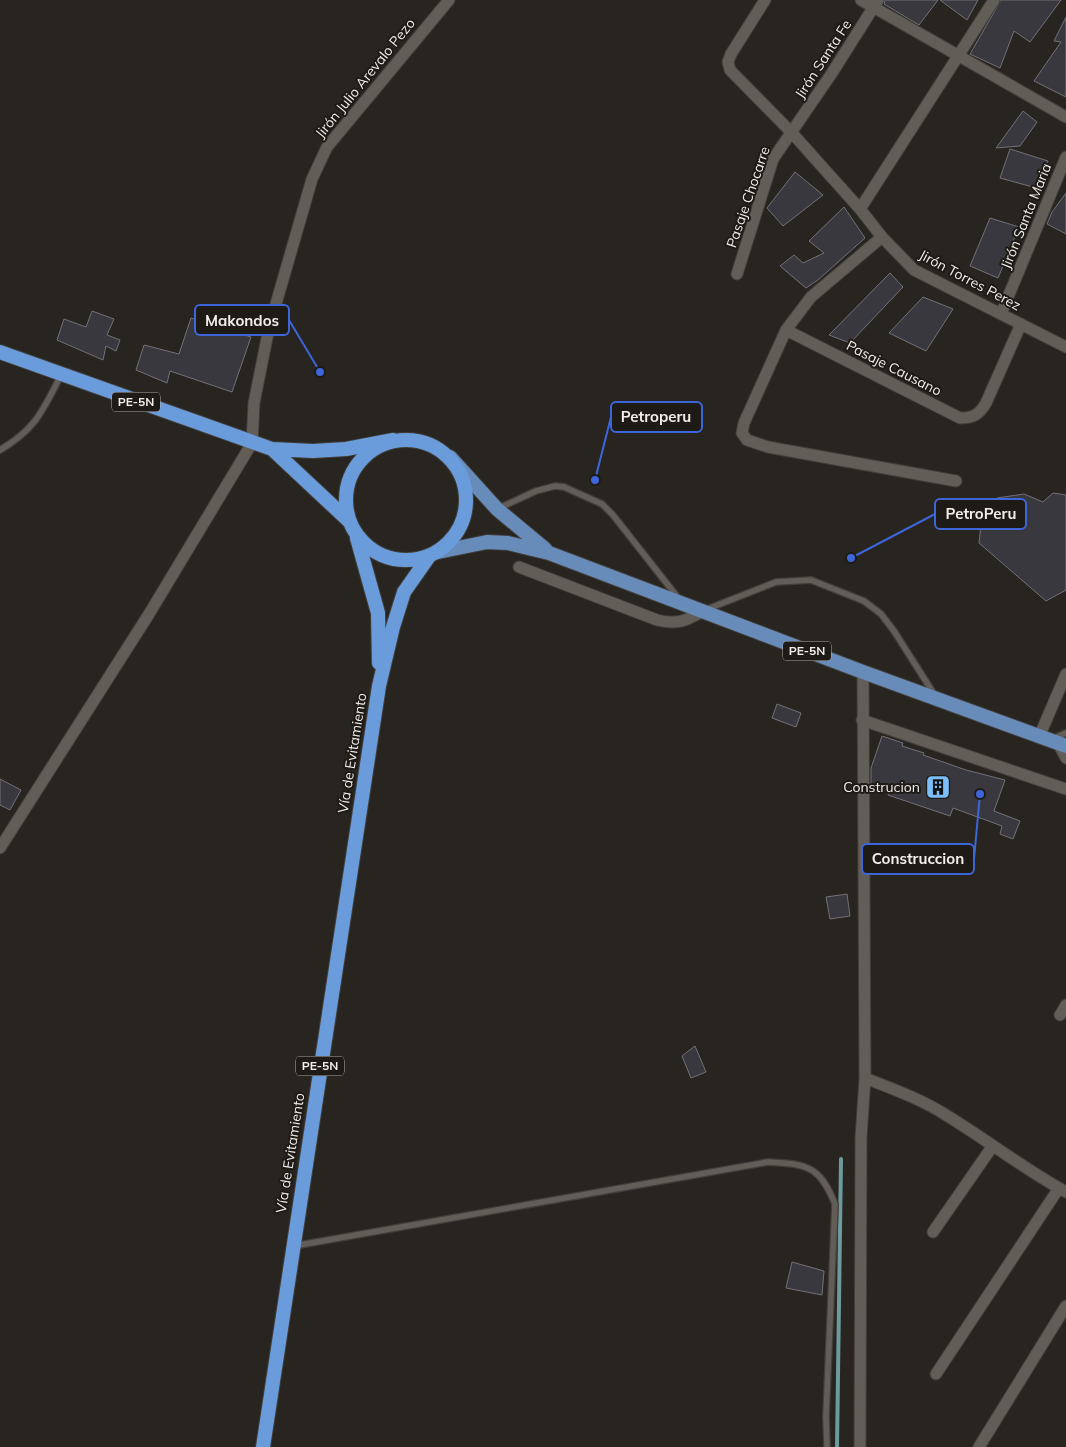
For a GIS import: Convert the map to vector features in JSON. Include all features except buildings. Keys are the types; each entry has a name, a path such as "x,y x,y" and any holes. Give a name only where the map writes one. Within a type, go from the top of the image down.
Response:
{"highway":[{"name":"PE-5N","path":"0,352 272,449 313,451 346,449 393,440"},
{"path":"409,439 424,442 438,448 450,458 460,472 466,490 467,507 462,525 452,540 434,553 410,560 390,558 371,549 353,528 345,502 348,481 358,462 374,448 393,440 409,439"},
{"name":"PE-5N","path":"272,449 353,528"},
{"name":"Vía de Evitamiento","path":"353,528 378,613 379,686"},
{"name":"Vía de Evitamiento","path":"263,1447 292,1246 379,686 393,627 404,592 434,553"}],"main road":[{"name":"PE-5N","path":"450,458 497,509 549,553"},
{"name":"PE-5N","path":"434,553 487,542 508,543 549,553 937,700 1056,740"}],"street":[{"name":"Jirón Julio Arevalo Pezo","path":"252,443 254,402 269,328 312,179 327,147 449,0"},
{"name":"Jirón Torres Perez","path":"765,0 728,62 730,70 792,133 860,209 882,237 914,270 1066,347"},
{"path":"861,0 876,4 958,56 1066,117"},
{"path":"860,209 994,0"},
{"name":"Jirón Santa Fe","path":"792,133 876,4"},
{"name":"Pasaje Chocarre","path":"737,274 773,159 792,133"},
{"name":"Jirón Santa Maria","path":"1001,314 1066,157"},
{"path":"882,237 811,297 786,330 744,423 742,433 747,440 768,447 956,482"},
{"name":"Pasaje Causano","path":"786,330 960,418 971,418 980,413 986,403 1021,324"},
{"path":"0,848 150,614 252,443"},
{"path":"519,567 657,620 671,623 684,622 703,611"},
{"path":"860,1447 861,1138 865,1078 863,672"},
{"path":"1066,674 1056,740 1066,758"},
{"path":"862,720 1066,789"},
{"path":"865,1078 917,1099 946,1114 992,1147 1063,1190 936,1374"},
{"path":"933,1232 992,1147"},
{"path":"979,1447 1066,1306"}],"lane":[{"path":"0,450 19,439 37,421 61,375"},
{"path":"497,509 536,491 555,486 564,487 602,504 613,515 682,603"},
{"path":"703,611 776,582 811,580 864,601 881,614 894,631 937,700"},
{"path":"292,1246 768,1162 796,1163 814,1170 828,1185 836,1204 826,1416 827,1447"}],"waterway":[{"path":"837,1447 841,1159"}],"place":[{"name":"Makondos","path":"320,372"},
{"name":"Petroperu","path":"595,480"},
{"name":"PetroPeru","path":"851,558"},
{"name":"Construcion","path":"938,787"},
{"name":"Construccion","path":"980,794"}]}
